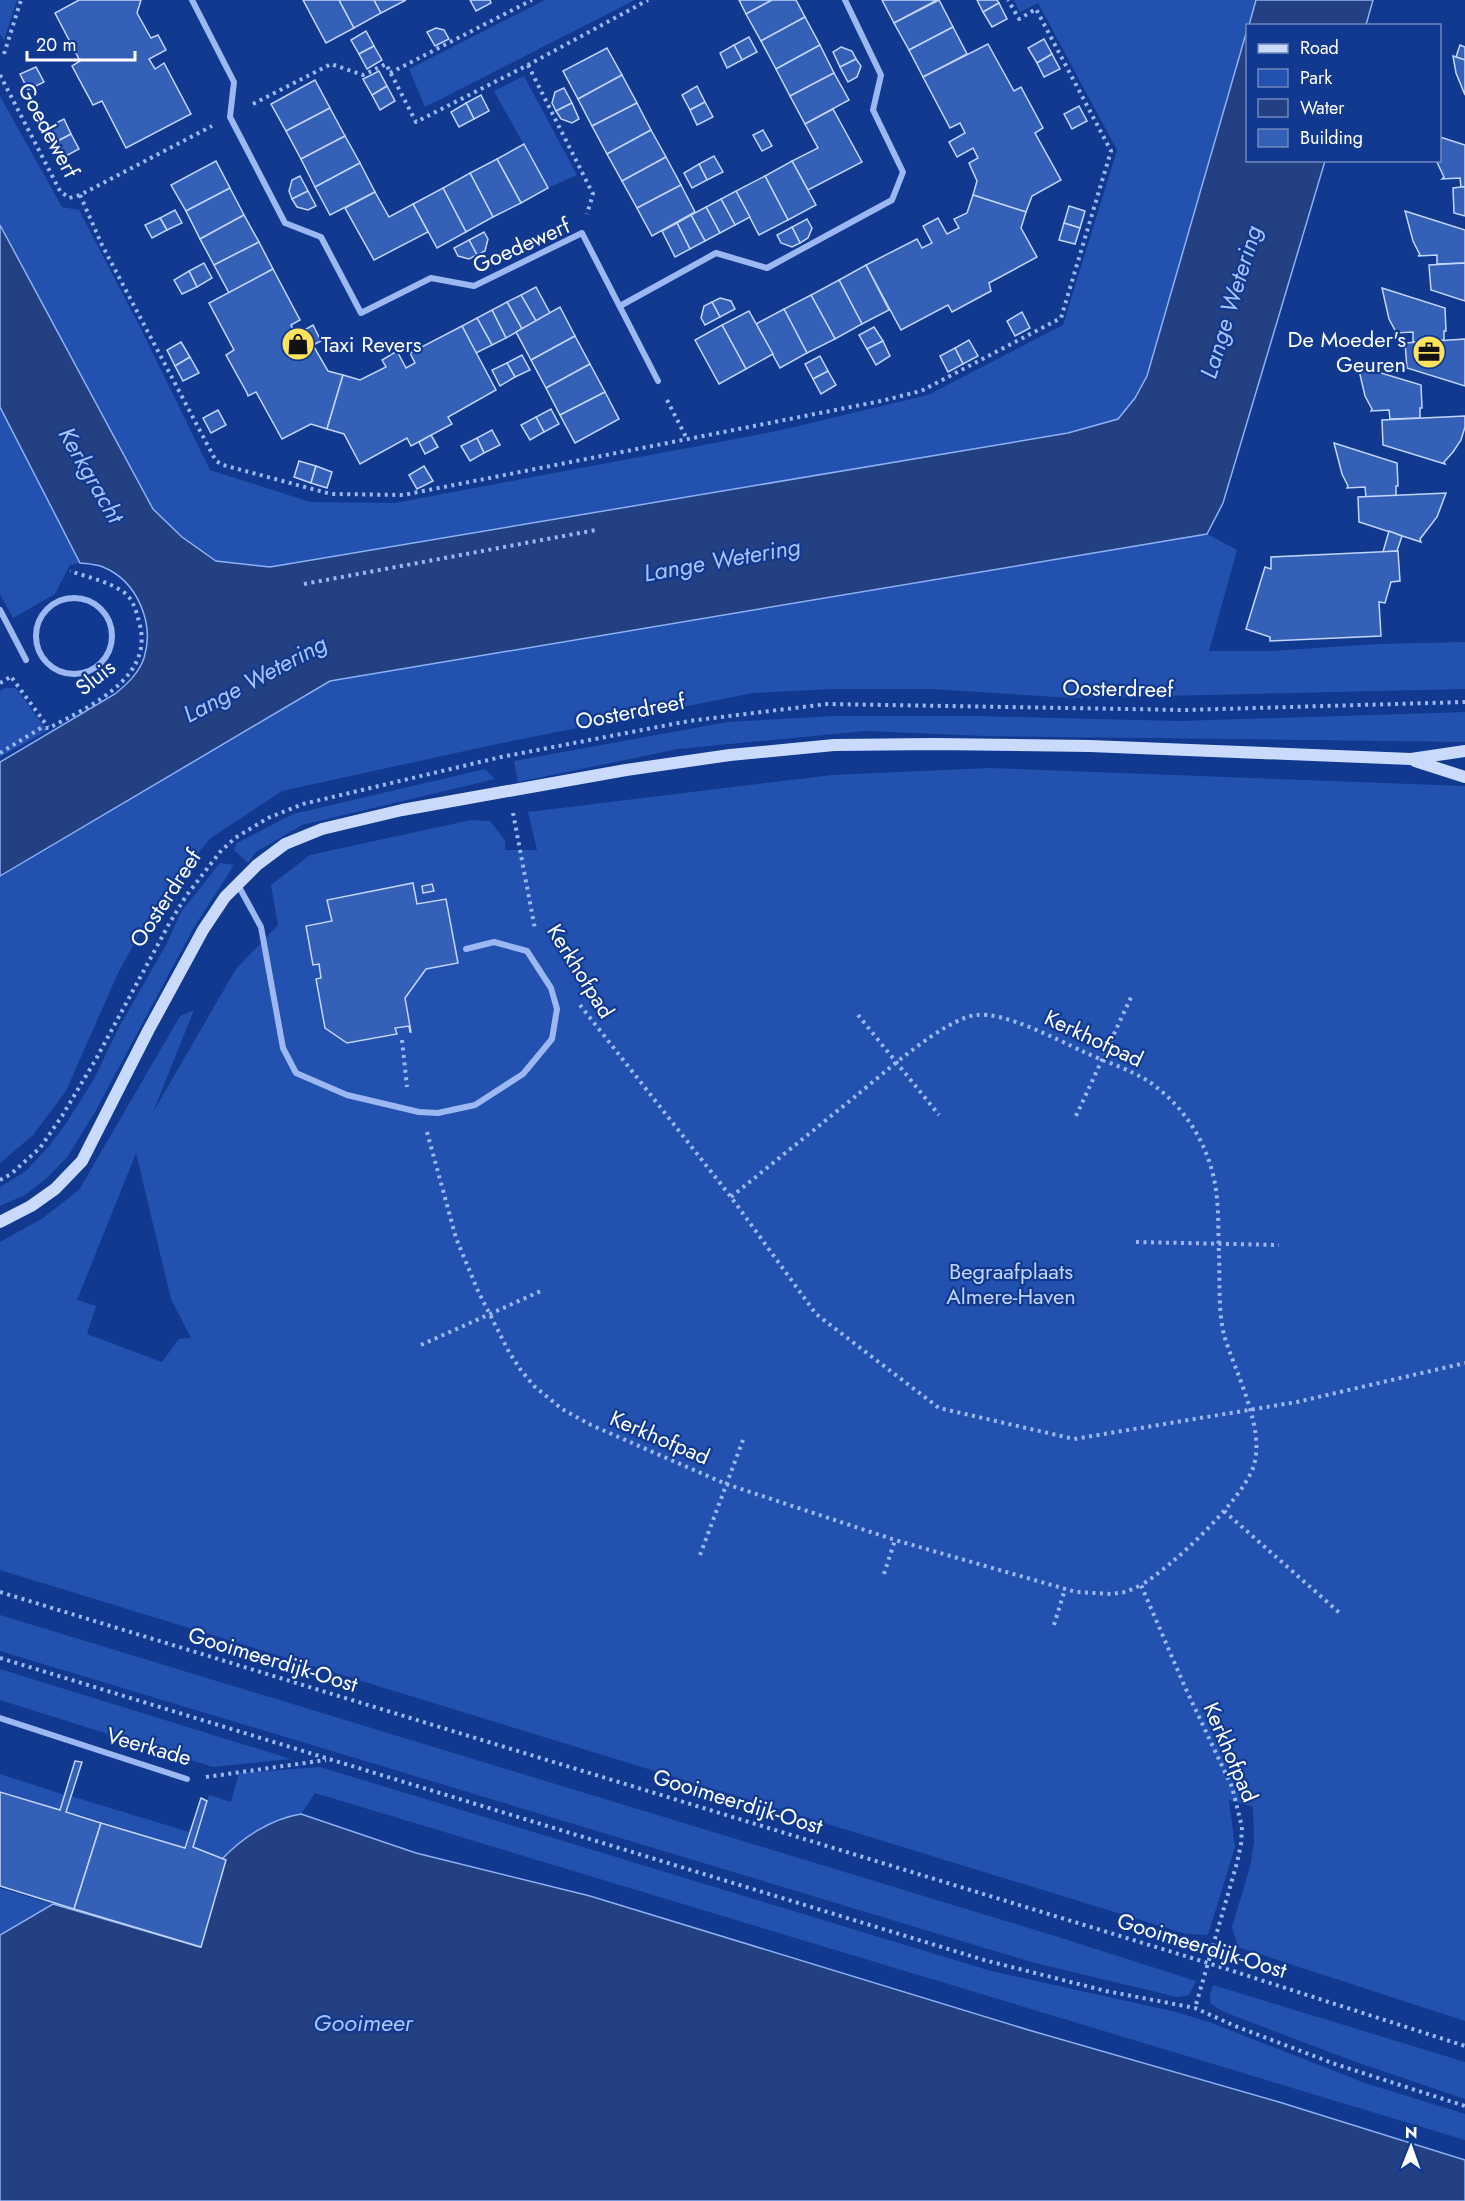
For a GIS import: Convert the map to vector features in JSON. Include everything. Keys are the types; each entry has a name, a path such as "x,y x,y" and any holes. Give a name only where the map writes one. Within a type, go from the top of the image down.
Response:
{"main road":[{"path":"0,1222 31,1206 82,1161 148,1031 203,930 225,897 257,865 285,844 322,829 402,810 626,770 730,755 834,745 1090,746 1411,759 1465,751"},
{"path":"1411,759 1465,777"}],"street":[{"path":"192,0 234,82 230,117"},
{"path":"620,306 716,253 766,268 892,200 903,172 873,111 881,75 845,0"},
{"name":"Goedewerf","path":"230,117 285,223 321,237 361,313 430,278 474,286 582,233 658,381"},
{"name":"Sluis","path":"64,599 83,600 100,608 108,618 112,629 108,654 90,671 65,674 53,668 34,651 37,624 43,613 52,604 64,599"},
{"path":"0,610 26,660"},
{"path":"238,885 261,927 283,1048 296,1073 347,1095 418,1112 438,1113 475,1105 523,1074 552,1039 557,1009 550,988 527,951 494,942 466,950"},
{"name":"Veerkade","path":"0,1718 187,1779"}],"path":[{"path":"4,54 21,0"},
{"path":"390,73 532,0"},
{"path":"230,117 331,64 363,75 386,64 416,122 648,0"},
{"path":"528,65 593,194 582,233"},
{"name":"Goedewerf","path":"0,75 60,190 69,198 80,195 230,117"},
{"path":"658,381 687,439"},
{"path":"304,584 596,530"},
{"name":"Sluis","path":"49,728 90,706 120,685 130,675 135,665 141,641 142,630 135,604 123,592 70,571"},
{"path":"11,677 49,728"},
{"name":"Oosterdreef","path":"0,1180 11,1174 40,1148 62,1116 186,896 220,852 235,838 268,818 303,804 501,757 689,721 827,704 1185,710 1465,702"},
{"path":"0,753 41,728 49,728"},
{"name":"Kerkhofpad","path":"501,757 510,790 534,927 539,938"},
{"path":"1076,1116 1132,995"},
{"name":"Kerkhofpad","path":"579,1003 731,1197 816,1314 939,1407 1074,1439 1297,1402 1465,1363"},
{"name":"Kerkhofpad","path":"402,1040 408,1091 427,1132 456,1238 490,1314 520,1369 534,1386 562,1409 591,1425 726,1484 895,1540 1093,1595 1126,1592 1164,1571 1224,1511 1242,1489 1253,1466 1256,1452 1255,1435 1243,1385 1224,1333 1216,1189 1206,1155 1194,1127 1175,1104 1149,1082 1027,1026 978,1014 953,1022 897,1063 731,1197"},
{"path":"858,1015 939,1115"},
{"path":"1136,1242 1278,1245"},
{"path":"421,1345 540,1291"},
{"path":"700,1555 743,1440"},
{"path":"1224,1511 1342,1615"},
{"path":"884,1574 895,1540"},
{"name":"Kerkhofpad","path":"1141,1585 1184,1685 1232,1787 1239,1812 1241,1844 1195,2008"},
{"path":"1054,1624 1065,1589"},
{"name":"Gooimeerdijk-Oost","path":"0,1592 1208,1963 1465,2046"},
{"path":"0,1658 984,1960 1106,1990 1195,2008 1235,2026 1335,2064 1465,2106"},
{"name":"Veerkade","path":"187,1779 327,1760"}],"green space":[{"path":"0,0 17,0 4,40 0,34"},
{"path":"545,0 635,0 425,107 409,69"},
{"path":"1014,0 1256,0 1249,24 1246,24 1246,34 1147,376 1135,398 1118,419 1068,433 270,567 209,567 162,526 0,246 0,96 62,207 79,210 141,329 210,470 310,502 395,503 777,431 928,395 1063,325 1117,150 1038,3 1020,12"},
{"path":"524,76 577,175 548,188 494,91"},
{"path":"0,407 80,563 70,565 55,594 13,618 0,594"},
{"path":"1207,534 1237,550 1209,651 1269,651 1378,644 1465,642 1465,689 1072,698 932,689 833,689 753,693 497,744 282,791 211,838 159,899 118,973 66,1091 33,1135 0,1163 0,876 330,681"},
{"path":"5,688 16,688 47,731 0,757 0,691"},
{"path":"1465,712 1465,742 985,736 866,731 678,749 518,782 514,761 727,722 833,716 975,716 1180,721"},
{"name":"Begraafplaats Almere-Haven","path":"989,768 1465,786 1465,2021 1238,1947 1232,1927 1250,1867 1254,1842 1253,1807 1229,1800 1235,1847 1208,1935 1186,1934 0,1570 0,1242 43,1218 79,1190 180,1016 194,1010 153,1112 236,969 278,925 271,885 310,855 471,820 490,821 505,840 505,850 537,850 528,812 832,775","holes":["136,1153 171,1299 191,1338 179,1339 162,1362 87,1334 96,1306 77,1300"]},
{"path":"485,769 495,779 302,825 256,852 248,863 234,850 237,843 293,814"},
{"path":"220,863 234,865 193,929 95,1112 68,1156 47,1178 25,1195 0,1206 0,1187 26,1171 65,1125 94,1079 118,1029 166,945 181,912"},
{"path":"0,1615 1196,1981 1189,1995 1177,1997 1035,1963 0,1651"},
{"path":"0,1669 291,1759 213,1767 0,1700"},
{"path":"320,1767 991,1971 1176,2012 1209,2022 1365,2083 1465,2114 1465,2140 315,1793 301,1814 279,1820 258,1830 222,1859 190,1849 209,1795 231,1802 239,1773"},
{"path":"0,1774 65,1795 60,1810 0,1791"},
{"path":"71,1796 189,1832 184,1847 66,1811"},
{"path":"0,1888 53,1904 0,1935"},
{"path":"1213,1985 1465,2062 1465,2099 1353,2061 1224,2012 1211,2004 1210,1995"}],"water":[{"path":"1256,0 1373,0 1366,24 1249,24"},
{"path":"1246,33 1246,162 1325,162 1223,503 1207,534 330,681 0,876 0,762 115,694 139,669 147,645 147,631 140,605 125,582 115,573 103,567 80,563 0,407 0,225 153,509 182,537 216,561 270,567 1068,433 1118,419 1135,398 1147,376"},
{"name":"Gooimeer","path":"301,1814 416,1853 590,1896 1032,2031 1279,2102 1465,2160 1465,2201 0,2201 0,1935 53,1904 200,1947 225,1861 222,1859 258,1830 279,1820"}],"building":[{"path":"79,0 141,0 137,13 151,38 158,35 166,50 149,59 155,69 164,63 191,114 126,148 102,101 93,105 72,66 80,61 55,13"},
{"path":"303,0 339,0 354,28 326,43"},
{"path":"339,0 374,0 381,13 354,28"},
{"path":"374,0 406,0 381,13"},
{"path":"470,0 490,0 491,3 476,11"},
{"path":"739,0 772,0 746,14"},
{"path":"772,0 796,0 805,17 761,41 746,14"},
{"path":"882,0 937,0 894,23"},
{"path":"939,0 953,27 909,50 894,23"},
{"path":"977,0 997,0 999,3 983,12"},
{"path":"999,3 1007,19 992,27 983,12"},
{"path":"805,17 820,45 776,69 761,41"},
{"path":"953,27 967,54 923,77 909,50"},
{"path":"436,28 444,30 449,39 435,46 427,32"},
{"path":"366,31 374,46 359,54 351,40"},
{"path":"749,37 757,52 742,60 734,45"},
{"path":"1044,39 1052,54 1037,63 1028,48"},
{"path":"988,44 1014,91 1021,87 1043,128 1035,133 1061,180 1032,196 1026,212 973,195 977,181 969,163 978,158 973,148 957,157 949,142 965,133 960,123 950,128 923,77"},
{"path":"734,45 742,60 727,68 720,53"},
{"path":"820,45 834,73 790,96 776,69"},
{"path":"1460,45 1465,47 1465,60 1456,57"},
{"path":"374,46 382,60 367,69 359,54"},
{"path":"841,47 852,51 856,59 840,67 833,52"},
{"path":"607,48 622,75 578,99 563,71"},
{"path":"1052,54 1060,69 1044,77 1037,63"},
{"path":"1453,56 1465,60 1465,95 1456,73"},
{"path":"856,59 861,66 857,77 848,82 840,67"},
{"path":"36,67 44,82 28,90 20,74"},
{"path":"379,71 387,86 372,95 363,79"},
{"path":"834,73 849,100 805,124 790,96"},
{"path":"622,75 637,103 592,126 578,99"},
{"path":"315,80 330,108 286,131 271,104"},
{"path":"387,86 395,101 380,110 372,95"},
{"path":"697,86 705,102 690,110 682,95"},
{"path":"564,88 572,103 556,111 552,103 555,92"},
{"path":"481,95 489,111 474,119 466,103"},
{"path":"705,102 713,117 697,125 690,110"},
{"path":"466,103 474,119 459,127 451,112"},
{"path":"572,103 579,119 572,123 561,119 556,111"},
{"path":"637,103 651,130 607,154 592,126"},
{"path":"1079,106 1087,121 1072,129 1064,114"},
{"path":"330,108 345,136 301,159 286,131"},
{"path":"833,109 862,162 808,190 792,161 818,148 805,124"},
{"path":"64,119 71,134 56,142 48,127"},
{"path":"651,130 666,157 622,181 607,154"},
{"path":"763,130 772,146 762,151 753,135"},
{"path":"71,134 79,149 64,157 56,142"},
{"path":"345,136 360,163 315,187 301,159"},
{"path":"1441,137 1465,145 1465,187 1461,187 1460,178 1442,179 1444,177 1437,162 1441,162"},
{"path":"524,144 548,188 521,203 497,159"},
{"path":"714,156 723,172 707,180 699,164"},
{"path":"666,157 681,185 637,208 622,181"},
{"path":"497,159 521,203 493,217 470,173"},
{"path":"216,161 230,188 186,211 171,185"},
{"path":"792,161 816,205 788,220 765,176"},
{"path":"360,163 375,192 330,215 315,187"},
{"path":"699,164 707,180 692,188 684,173"},
{"path":"470,173 493,217 466,232 443,188"},
{"path":"300,176 308,191 292,199 289,191 292,180"},
{"path":"765,176 788,220 759,235 736,191"},
{"path":"681,185 695,212 652,236 637,208"},
{"path":"1465,187 1465,216 1454,213 1453,188"},
{"path":"230,188 244,215 200,239 186,211"},
{"path":"443,188 466,232 437,248 413,204"},
{"path":"308,191 316,206 308,210 297,207 292,199"},
{"path":"736,191 750,217 735,225 721,199"},
{"path":"375,192 389,217 413,204 428,232 374,260 345,208"},
{"path":"973,195 1026,212 1021,228 1037,257 989,283 991,291 952,312 948,305 901,330 866,265 917,239 922,248 932,243 923,226 938,218 947,234 959,228 954,219 967,213"},
{"path":"721,199 735,225 720,233 706,207"},
{"path":"1069,206 1085,211 1080,228 1064,223"},
{"path":"706,207 720,233 705,241 691,215"},
{"path":"175,210 182,223 167,230 160,218"},
{"path":"1405,211 1465,230 1465,263 1437,264 1437,255 1418,256 1420,255 1413,241"},
{"path":"244,215 259,242 214,265 200,239"},
{"path":"691,215 705,241 690,249 677,223"},
{"path":"160,218 167,230 152,238 145,225"},
{"path":"807,219 812,228 808,238 800,243 792,227"},
{"path":"677,223 690,249 675,257 662,231"},
{"path":"1064,223 1080,228 1075,244 1059,240"},
{"path":"792,227 800,243 792,247 781,243 777,235"},
{"path":"484,232 488,239 485,251 477,255 469,240"},
{"path":"469,240 477,255 469,259 458,256 454,248"},
{"path":"259,242 273,269 229,293 214,265"},
{"path":"204,263 212,278 197,287 189,271"},
{"path":"1465,263 1465,301 1431,290 1429,265"},
{"path":"866,265 889,310 862,324 839,280"},
{"path":"273,269 300,320 291,325 296,335 313,325 321,341 313,345 328,371 343,375 327,429 311,424 282,439 256,392 248,396 226,355 234,350 209,303"},
{"path":"189,271 197,287 182,294 174,280"},
{"path":"839,280 862,324 835,339 811,295"},
{"path":"536,287 550,313 536,321 521,295"},
{"path":"1382,288 1445,308 1444,340 1413,342 1413,332 1395,333 1389,319"},
{"path":"521,295 536,321 522,329 507,302"},
{"path":"811,295 835,339 807,353 784,309"},
{"path":"720,298 731,301 735,309 720,317 712,302"},
{"path":"507,302 522,329 506,338 492,310"},
{"path":"712,302 720,317 705,325 701,318 704,306"},
{"path":"560,307 575,336 531,360 516,332"},
{"path":"784,309 807,353 780,368 756,324"},
{"path":"492,310 506,338 492,345 477,318"},
{"path":"749,311 773,354 746,369 722,325"},
{"path":"1022,312 1030,328 1015,336 1007,321"},
{"path":"477,318 492,345 476,353 462,326"},
{"path":"722,325 746,369 719,384 695,340"},
{"path":"462,326 496,390 448,417 452,424 411,446 407,438 360,464 344,434 327,429 343,375 360,380 386,367 382,360 397,351 406,368 415,363 410,353"},
{"path":"874,327 883,341 867,349 859,335"},
{"path":"575,336 590,364 546,388 531,360"},
{"path":"1465,339 1465,386 1407,368 1405,343"},
{"path":"969,340 978,356 963,364 955,348"},
{"path":"883,341 890,356 876,365 867,349"},
{"path":"181,342 190,357 175,366 167,350"},
{"path":"955,348 963,364 948,372 940,356"},
{"path":"522,355 530,370 515,377 507,363"},
{"path":"820,356 828,371 813,379 805,364"},
{"path":"190,357 199,373 183,381 175,366"},
{"path":"507,363 515,377 500,386 492,370"},
{"path":"590,364 605,392 560,415 546,388"},
{"path":"1358,366 1421,385 1420,418 1390,419 1389,410 1371,411"},
{"path":"828,371 836,385 821,394 813,379"},
{"path":"605,392 619,419 575,443 560,415"},
{"path":"551,409 559,424 544,432 536,417"},
{"path":"218,410 226,425 211,433 203,418"},
{"path":"1465,416 1465,427 1461,440 1444,462 1445,464 1383,445 1382,420"},
{"path":"536,417 544,432 530,440 521,425"},
{"path":"492,430 500,445 484,453 477,438"},
{"path":"431,435 438,447 425,454 419,442"},
{"path":"477,438 484,453 470,461 461,446"},
{"path":"1334,443 1397,463 1396,496 1366,497 1365,487 1347,488"},
{"path":"299,461 316,466 311,483 294,477"},
{"path":"316,466 332,472 327,488 311,483"},
{"path":"424,466 433,481 417,489 409,475"},
{"path":"1446,493 1437,517 1420,539 1421,542 1359,522 1358,497"},
{"path":"1389,531 1402,536 1397,551 1383,552"},
{"path":"1398,551 1400,581 1391,582 1385,603 1379,602 1381,636 1270,641 1270,637 1246,629 1265,567 1271,569 1271,557"},
{"path":"413,883 417,904 446,899 458,963 426,969 405,998 411,1032 409,1026 395,1028 397,1034 347,1043 325,1028 316,979 321,978 319,964 313,965 306,926 332,921 327,900"},
{"path":"432,884 434,891 423,893 422,886"},
{"path":"75,1761 82,1762 66,1812 101,1823 74,1909 0,1886 0,1792 60,1810"},
{"path":"201,1798 207,1801 193,1847 226,1860 201,1947 74,1909 101,1823 185,1848"}],"place":[{"name":"Taxi Revers","path":"298,344"},
{"name":"De Moeder's Geuren","path":"1429,352"}],"water label":[{"name":"Lange Wetering","path":"1231,302"},
{"name":"Kerkgracht","path":"91,475"},
{"name":"Lange Wetering","path":"722,560"},
{"name":"Lange Wetering","path":"255,679"}]}
